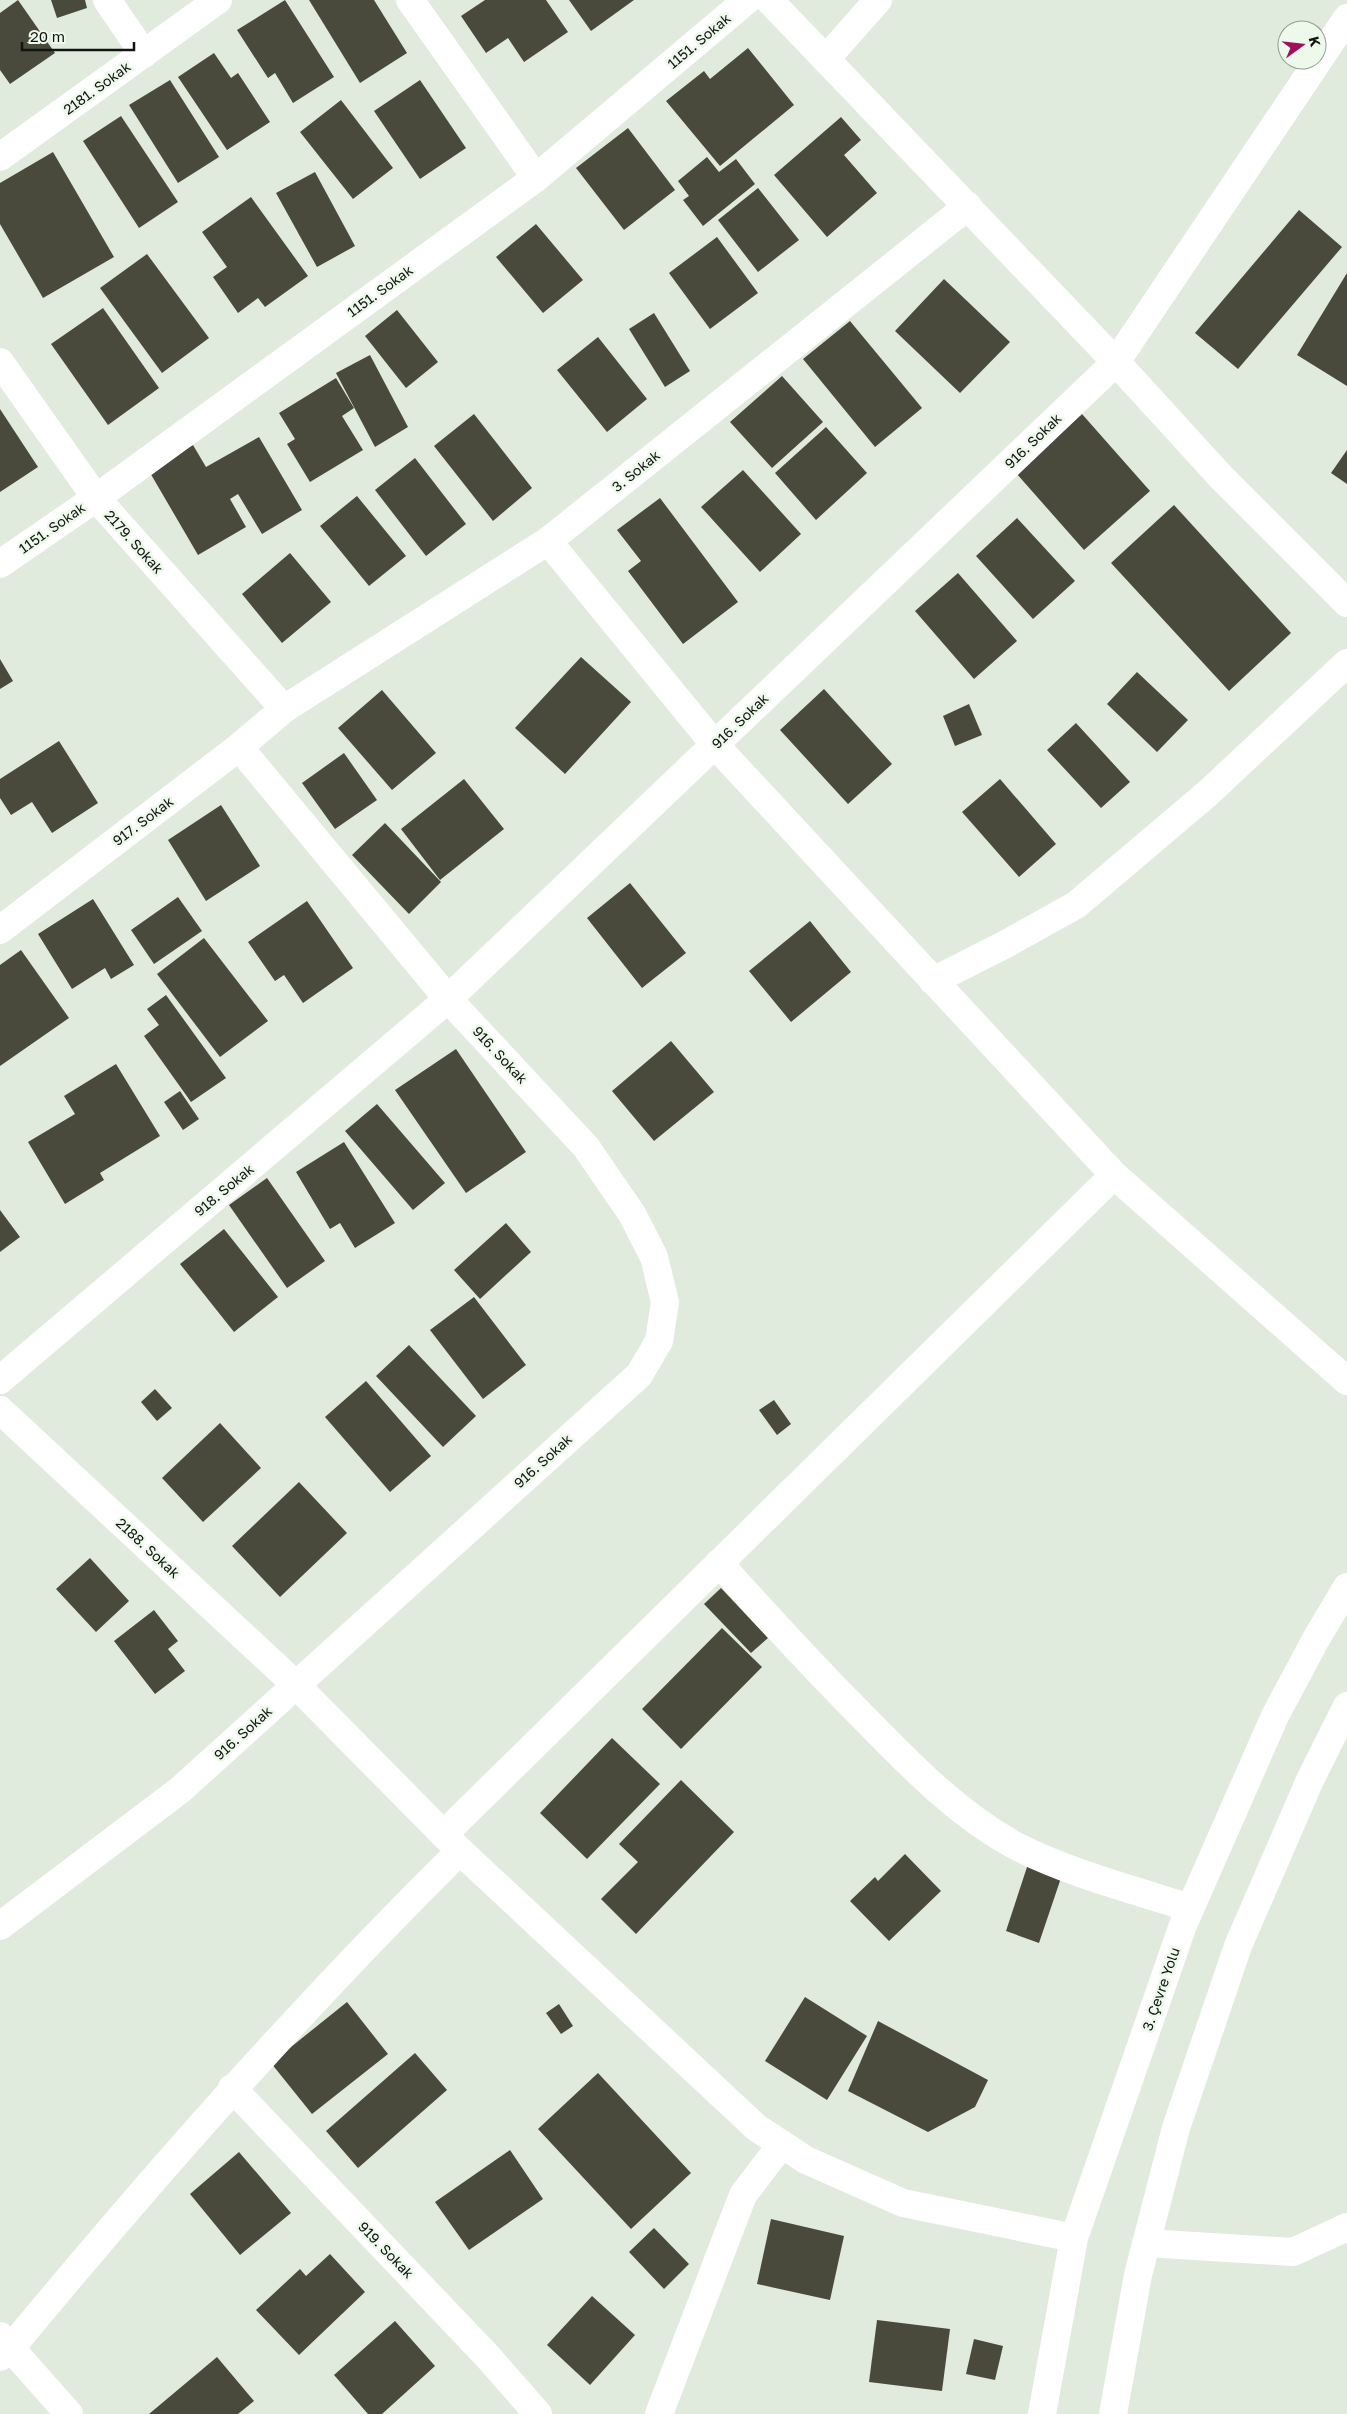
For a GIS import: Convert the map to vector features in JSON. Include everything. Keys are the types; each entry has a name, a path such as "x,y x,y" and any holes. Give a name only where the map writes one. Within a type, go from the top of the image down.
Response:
{"street":[{"path":"107,0 144,54"},
{"name":"2181. Sokak","path":"0,158 218,0"},
{"path":"410,0 536,178"},
{"name":"1151. Sokak","path":"0,564 96,498 536,178 747,0"},
{"path":"769,0 1116,362 1221,477 1347,603"},
{"path":"826,59 878,0"},
{"name":"916. Sokak","path":"0,1926 180,1790 639,1375 659,1341 665,1302 654,1257 632,1214 586,1147 448,1000 1116,362 1347,18"},
{"name":"3. Sokak","path":"284,709 548,541 968,206"},
{"name":"2179. Sokak","path":"0,362 96,498 284,709"},
{"path":"548,541 715,745 1114,1175 1347,1381"},
{"path":"933,981 1004,945 1076,905 1208,793 1347,663"},
{"name":"917. Sokak","path":"0,930 239,747 284,709"},
{"path":"239,747 448,1000"},
{"name":"918. Sokak","path":"0,1380 448,1000"},
{"path":"69,2414 3,2347 232,2088 388,1923 452,1843 719,1563 1114,1175"},
{"name":"2188. Sokak","path":"0,1410 296,1686 452,1843 735,2110 780,2145 806,2160 903,2203 1074,2238"},
{"path":"719,1563 821,1675 920,1775 976,1821 1015,1845 1056,1864 1190,1908"},
{"name":"3. Çevre Yolu","path":"1042,2414 1074,2238 1190,1908 1275,1716 1316,1640 1347,1588"},
{"path":"1113,2414 1138,2275 1176,2128 1238,1946 1310,1780 1347,1706"},
{"name":"919. Sokak","path":"232,2088 489,2358 538,2414"},
{"path":"659,2414 743,2195 780,2145"},
{"path":"1146,2243 1293,2252 1347,2227"}],"building":[{"path":"18,0 55,53 10,84 0,70 0,13"},
{"path":"51,0 85,0 87,8 57,18"},
{"path":"285,0 334,77 293,103 275,73 268,78 237,30"},
{"path":"309,0 374,0 407,53 360,83"},
{"path":"485,0 546,0 568,32 524,62 508,38 486,53 461,16"},
{"path":"569,0 634,0 591,31"},
{"path":"748,48 794,105 720,166 666,101 704,71 710,79"},
{"path":"214,53 231,78 238,73 270,122 227,150 178,77"},
{"path":"170,80 219,157 178,183 129,105"},
{"path":"420,80 466,148 420,179 374,111"},
{"path":"341,100 393,168 353,199 300,132"},
{"path":"121,116 178,202 139,228 83,141"},
{"path":"841,117 861,140 844,155 877,193 827,237 774,175"},
{"path":"628,128 675,190 624,230 576,168"},
{"path":"53,152 114,257 43,298 0,224 0,183"},
{"path":"707,157 719,172 736,159 755,184 703,226 683,200 689,196 678,181"},
{"path":"315,172 355,246 317,267 276,193"},
{"path":"758,188 799,240 758,272 718,220"},
{"path":"251,197 308,276 265,307 258,298 238,313 213,277 227,267 202,232"},
{"path":"1299,210 1342,247 1238,369 1195,333"},
{"path":"536,224 583,280 543,313 496,257"},
{"path":"717,237 758,293 710,329 669,273"},
{"path":"147,254 209,338 162,373 100,288"},
{"path":"1347,273 1347,386 1297,355"},
{"path":"944,279 1010,342 960,393 895,331"},
{"path":"103,308 159,388 108,425 51,344"},
{"path":"397,310 438,362 406,388 365,336"},
{"path":"654,313 690,371 665,387 629,329"},
{"path":"850,321 922,408 875,447 803,359"},
{"path":"598,337 647,399 607,432 557,370"},
{"path":"370,355 408,427 375,447 336,373"},
{"path":"782,376 823,422 772,468 730,422"},
{"path":"336,378 354,408 342,416 363,450 310,482 287,444 295,439 279,413"},
{"path":"0,409 38,467 0,492"},
{"path":"474,414 532,488 493,521 434,446"},
{"path":"1082,414 1150,491 1084,550 1016,473"},
{"path":"826,427 867,473 816,520 775,473"},
{"path":"259,437 302,510 262,534 238,494 230,499 246,527 198,555 149,471 193,445 206,467"},
{"path":"1347,450 1347,484 1331,473"},
{"path":"415,458 466,524 426,556 375,490"},
{"path":"743,470 801,534 760,572 701,507"},
{"path":"357,496 406,556 369,586 320,526"},
{"path":"660,498 738,602 683,644 628,571 641,561 617,530"},
{"path":"1174,505 1291,633 1229,691 1111,563"},
{"path":"1017,518 1075,581 1033,619 976,556"},
{"path":"290,553 331,602 282,643 242,594"},
{"path":"958,573 1017,641 974,679 915,611"},
{"path":"581,657 631,702 565,774 515,728"},
{"path":"0,659 13,681 0,689"},
{"path":"1137,672 1188,720 1157,752 1107,704"},
{"path":"824,689 892,764 848,804 780,730"},
{"path":"382,690 436,753 392,790 338,728"},
{"path":"969,704 982,735 955,746 943,716"},
{"path":"1076,723 1130,782 1101,808 1047,750"},
{"path":"59,741 98,803 52,833 32,802 11,815 0,798 0,779"},
{"path":"344,753 377,800 335,829 302,783"},
{"path":"464,779 504,829 440,880 401,829"},
{"path":"1000,779 1056,844 1019,877 962,812"},
{"path":"221,805 260,866 206,901 168,840"},
{"path":"385,823 441,882 409,914 352,855"},
{"path":"630,883 686,953 642,988 587,918"},
{"path":"178,897 202,931 154,964 131,930"},
{"path":"93,899 134,965 111,979 105,968 72,989 38,934"},
{"path":"307,901 353,968 303,1003 284,975 275,981 248,942"},
{"path":"810,921 851,972 791,1022 749,971"},
{"path":"204,938 268,1021 220,1057 157,974"},
{"path":"21,950 69,1018 0,1066 0,965"},
{"path":"166,995 226,1078 191,1102 144,1036 159,1025 147,1009"},
{"path":"671,1041 714,1092 654,1141 612,1091"},
{"path":"456,1049 526,1152 466,1193 395,1090"},
{"path":"116,1064 160,1136 100,1173 104,1180 65,1204 28,1142 75,1114 64,1096"},
{"path":"180,1091 199,1119 183,1130 164,1102"},
{"path":"377,1104 445,1183 413,1210 345,1131"},
{"path":"344,1142 395,1223 355,1248 340,1223 330,1229 296,1172"},
{"path":"267,1178 325,1261 287,1288 229,1205"},
{"path":"0,1210 20,1237 0,1252"},
{"path":"506,1223 531,1252 480,1299 454,1270"},
{"path":"224,1229 278,1297 234,1332 180,1264"},
{"path":"474,1297 526,1365 483,1399 430,1330"},
{"path":"409,1345 476,1416 443,1447 376,1376"},
{"path":"366,1381 431,1456 390,1492 325,1417"},
{"path":"155,1389 172,1408 157,1421 141,1402"},
{"path":"774,1400 791,1424 777,1435 759,1410"},
{"path":"220,1423 261,1468 203,1522 162,1478"},
{"path":"299,1482 347,1533 280,1597 232,1546"},
{"path":"90,1558 129,1601 96,1632 56,1589"},
{"path":"721,1588 768,1638 751,1653 704,1604"},
{"path":"154,1610 178,1641 168,1649 185,1671 155,1694 114,1641"},
{"path":"722,1628 762,1667 681,1749 642,1709"},
{"path":"612,1738 660,1784 587,1859 540,1813"},
{"path":"681,1780 734,1832 636,1934 601,1899 638,1862 619,1844"},
{"path":"905,1854 941,1891 889,1941 850,1901 875,1877 878,1881"},
{"path":"1028,1864 1062,1875 1039,1943 1006,1931"},
{"path":"805,1997 867,2036 827,2100 765,2061"},
{"path":"347,2002 388,2054 312,2114 271,2063"},
{"path":"559,2004 573,2026 561,2034 546,2013"},
{"path":"878,2021 988,2080 975,2107 928,2132 848,2091"},
{"path":"415,2053 447,2090 358,2168 326,2131"},
{"path":"598,2073 691,2173 631,2229 538,2129"},
{"path":"510,2150 543,2199 469,2250 435,2202"},
{"path":"239,2152 291,2213 240,2255 190,2194"},
{"path":"771,2219 844,2236 830,2300 757,2284"},
{"path":"654,2228 689,2264 664,2289 629,2252"},
{"path":"330,2254 365,2292 299,2355 256,2310 300,2269 306,2276"},
{"path":"592,2296 635,2335 590,2385 547,2345"},
{"path":"877,2320 950,2329 942,2391 869,2382"},
{"path":"395,2321 435,2366 382,2414 368,2414 334,2375"},
{"path":"974,2339 1003,2346 995,2380 966,2374"},
{"path":"217,2357 254,2401 238,2414 149,2414"}]}
